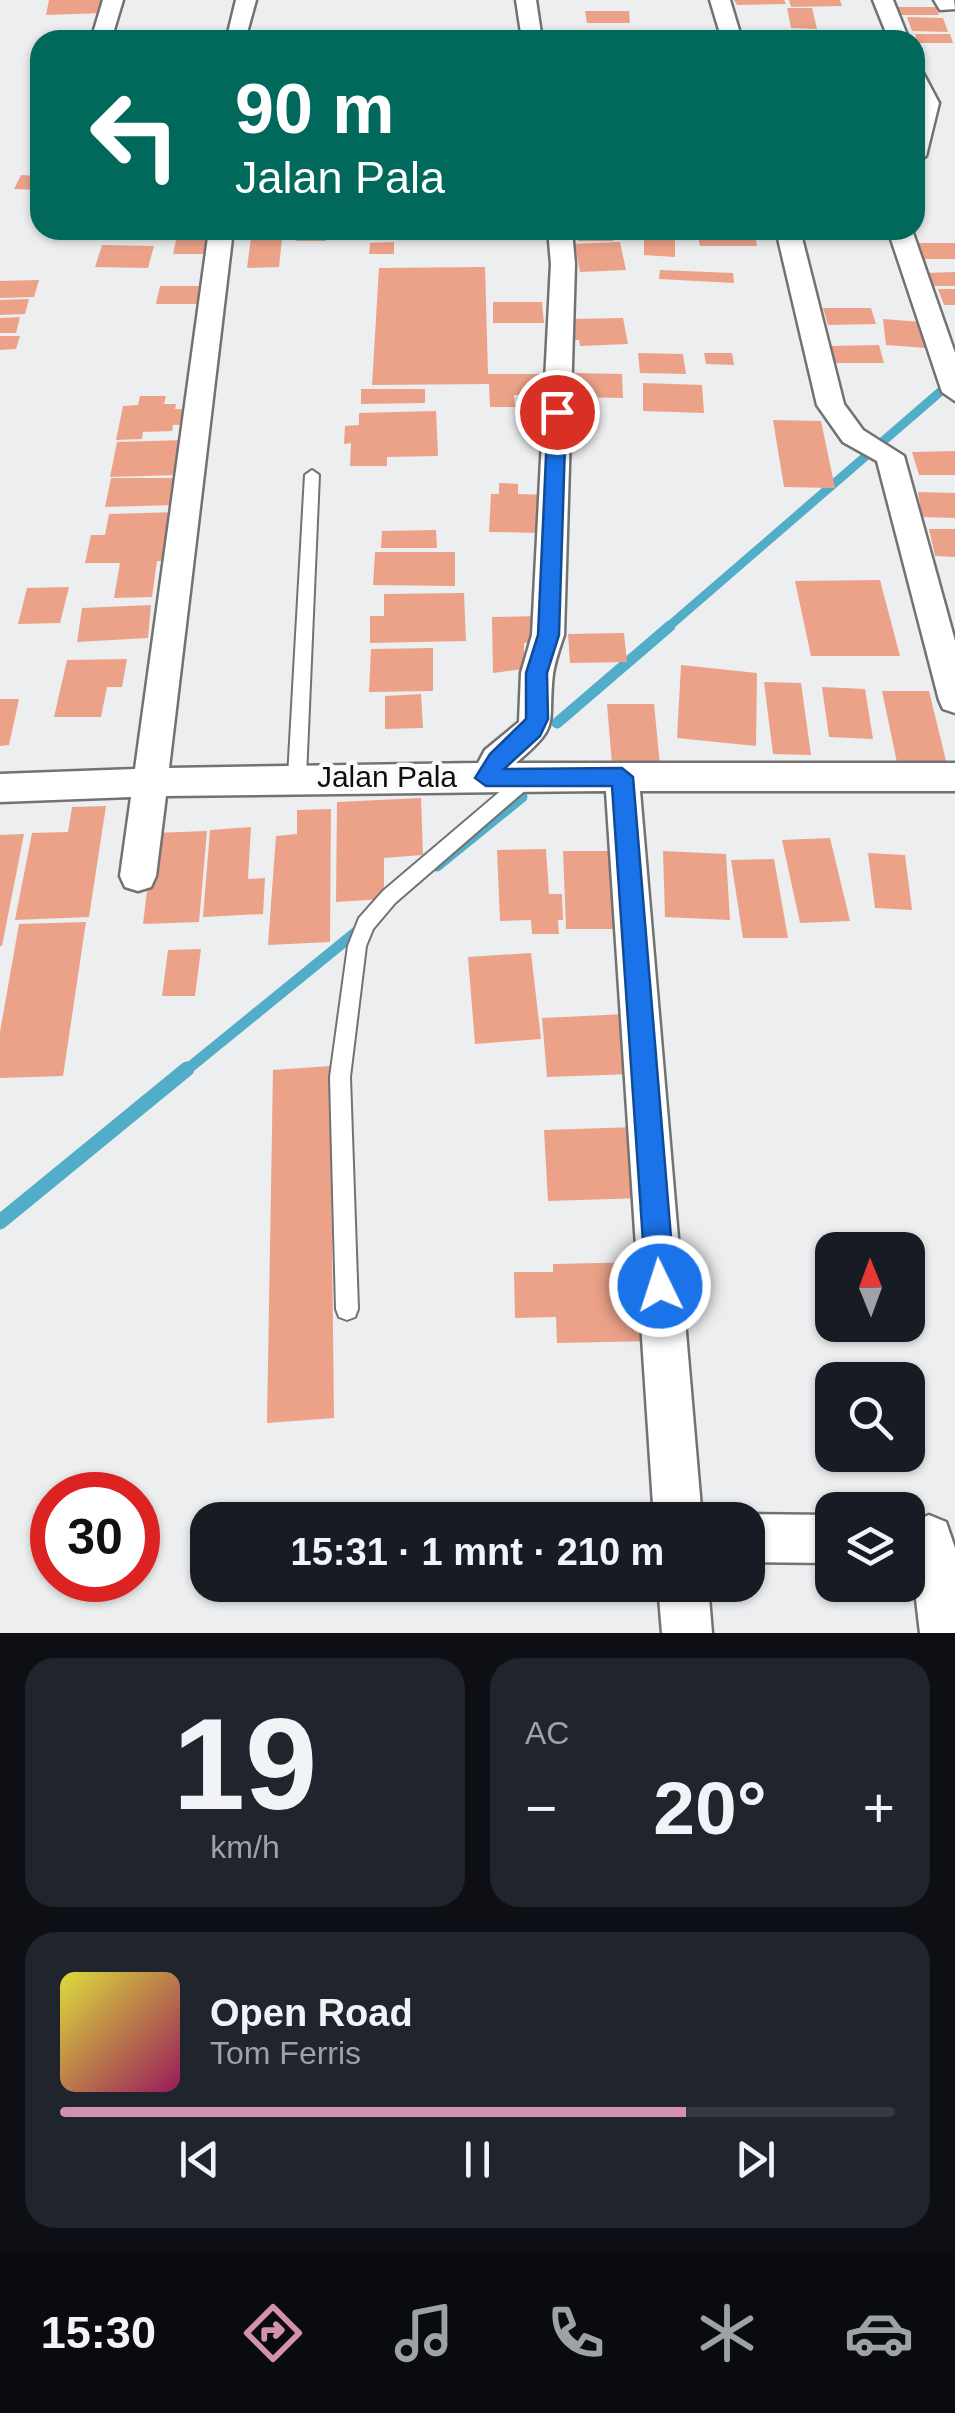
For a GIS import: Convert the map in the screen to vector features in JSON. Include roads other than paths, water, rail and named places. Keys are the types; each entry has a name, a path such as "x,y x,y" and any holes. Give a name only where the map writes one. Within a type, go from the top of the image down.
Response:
{"street":[{"path":"104,30 113,0"},
{"path":"239,30 246,0"},
{"path":"526,0 530,30"},
{"path":"720,0 729,30"},
{"path":"883,0 895,30"},
{"path":"138,876 220,240"},
{"path":"486,778 498,760 532,730 537,719 536,673 548,635 561,240"},
{"path":"790,240 830,405 853,436 890,456 955,700"},
{"path":"903,240 955,392"},
{"name":"Jalan Pala","path":"0,788 297,777 955,777"},
{"path":"622,777 677,1502"},
{"path":"765,1538 815,1538"},
{"path":"930,1539 944,1633"},
{"path":"684,1602 687,1633"}],"lane":[{"path":"297,777 312,475"},
{"path":"348,1309 340,1077 357,946 366,924 388,897 530,777"}],"waterway":[{"path":"667,628 955,379"},
{"path":"557,723 670,626"},
{"path":"437,866 522,797"},
{"path":"184,1072 361,928"},
{"path":"0,1222 187,1069"}]}
